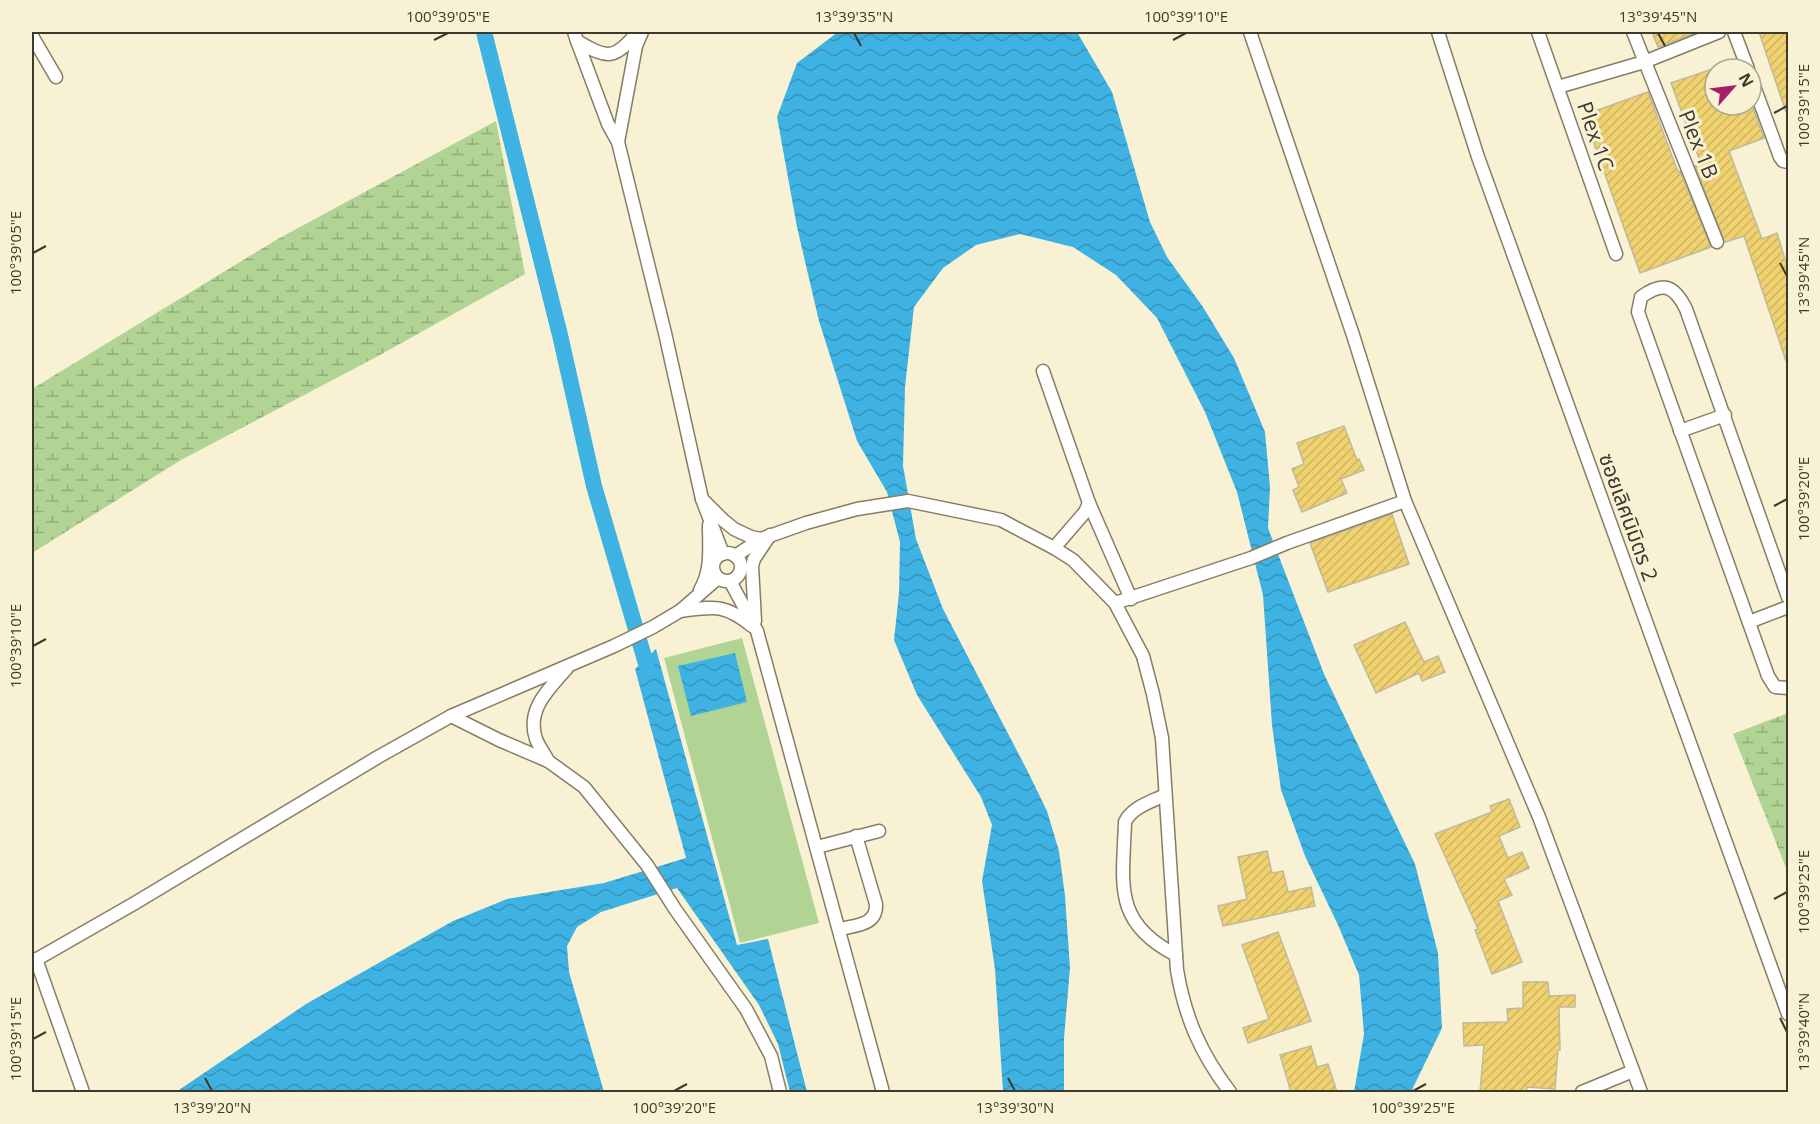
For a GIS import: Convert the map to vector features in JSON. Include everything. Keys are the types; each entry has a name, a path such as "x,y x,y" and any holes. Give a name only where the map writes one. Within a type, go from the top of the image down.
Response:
{"street":[{"path":"576,36 595,51 612,54 622,50 640,32"},
{"path":"618,142 640,32"},
{"path":"1250,32 1349,324 1405,501 1539,818 1641,1092"},
{"name":"ซอยเลิศนิมิตร 2","path":"1438,32 1478,157 1788,1014"},
{"name":"Plex 1C","path":"1538,32 1616,254"},
{"name":"Plex 1B","path":"1633,32 1717,242"},
{"path":"1558,87 1644,62 1719,32"},
{"path":"1734,32 1743,57"},
{"path":"32,36 56,77"},
{"path":"83,1092 34,961 451,716 653,627 724,580 737,578 741,573 740,560 729,555 709,517 702,498 665,333 618,142 608,124 576,36"},
{"path":"1763,111 1780,157 1783,161 1788,162"},
{"path":"1788,597 1686,309 1678,293 1666,286 1653,288 1641,297 1638,312 1768,676 1775,687 1788,688"},
{"path":"1043,371 1089,503 1131,599"},
{"path":"1680,431 1725,415"},
{"path":"702,498 734,529 751,537 766,537"},
{"path":"1115,603 1251,558 1405,501"},
{"path":"756,629 724,580 713,568 718,557 729,555 766,537 857,509 900,502 916,503 1001,520 1073,560 1115,603 1143,656 1162,738 1176,955 1182,1001 1194,1034 1213,1070 1230,1092"},
{"path":"1054,548 1085,512 1089,503"},
{"path":"684,608 707,578 709,517"},
{"path":"766,537 752,566 756,629 883,1092"},
{"path":"684,608 725,609 737,614 756,629"},
{"path":"1749,622 1788,608"},
{"path":"548,760 536,740 533,720 539,700 569,664"},
{"path":"451,716 499,740 548,760 584,787 647,865 675,909 746,1009 771,1056 780,1092"},
{"path":"1166,795 1134,810 1125,822 1123,888 1129,911 1142,932 1156,944 1176,955"},
{"path":"817,847 879,831"},
{"path":"840,929 866,922 876,913 876,904 856,837"},
{"path":"1582,1092 1633,1071"}],"green space":[{"path":"496,121 525,274 380,355 181,460 32,553 32,389 276,240"},
{"path":"742,638 819,923 740,943 664,658"},
{"path":"1788,713 1788,873 1733,734"}],"water":[{"path":"838,32 1077,32 1112,92 1150,222 1167,257 1203,307 1234,358 1265,432 1270,487 1268,528 1324,674 1415,864 1438,953 1442,1028 1411,1092 1354,1092 1364,1034 1359,975 1305,856 1281,790 1272,725 1263,595 1237,492 1205,412 1157,318 1116,275 1073,247 1020,234 976,245 943,268 914,307 905,387 903,466 916,539 943,609 1047,811 1059,851 1070,968 1064,1038 1064,1092 1003,1092 995,969 982,881 992,825 981,797 917,695 894,640 899,593 900,542 887,492 857,441 819,321 797,227 777,117 797,63"},
{"path":"656,649 737,945 768,939 807,1092 790,1092 778,1044 759,1005 677,888 601,912 577,927 567,946 569,972 604,1092 176,1092 306,1004 453,921 507,899 604,883 686,858 635,669"},
{"path":"735,653 747,702 691,716 678,666"}],"building":[{"path":"1652,32 1698,32 1658,47"},
{"path":"1759,32 1788,32 1788,111 1786,112"},
{"path":"1703,72 1703,117 1756,117 1764,138 1729,151 1762,239 1777,233 1788,269 1788,361 1786,361 1744,236 1725,242 1695,166 1701,164 1671,83"},
{"path":"1648,92 1678,172 1680,171 1711,247 1640,273 1584,115"},
{"path":"1344,426 1357,460 1359,459 1364,470 1341,479 1347,493 1302,512 1293,490 1299,487 1292,469 1304,464 1297,443"},
{"path":"1392,514 1409,564 1328,592 1310,543"},
{"path":"1405,622 1424,662 1438,656 1445,672 1422,681 1419,673 1376,693 1354,645"},
{"path":"1509,799 1520,827 1499,836 1508,858 1522,852 1529,868 1504,879 1512,895 1498,901 1522,962 1492,974 1475,930 1478,929 1435,834 1492,812 1490,806"},
{"path":"1267,851 1272,873 1283,871 1288,892 1311,887 1315,906 1223,926 1218,906 1247,899 1238,857"},
{"path":"1278,932 1311,1021 1248,1043 1243,1028 1269,1019 1242,945"},
{"path":"1523,982 1548,982 1549,996 1575,995 1575,1007 1559,1007 1560,1050 1558,1050 1555,1089 1527,1087 1526,1092 1480,1092 1484,1045 1464,1046 1463,1023 1508,1022 1507,1009 1523,1008"},
{"path":"1311,1046 1317,1067 1328,1064 1337,1092 1291,1092 1280,1055"}],"waterway":[{"path":"484,32 560,335 594,486 647,667"}]}
